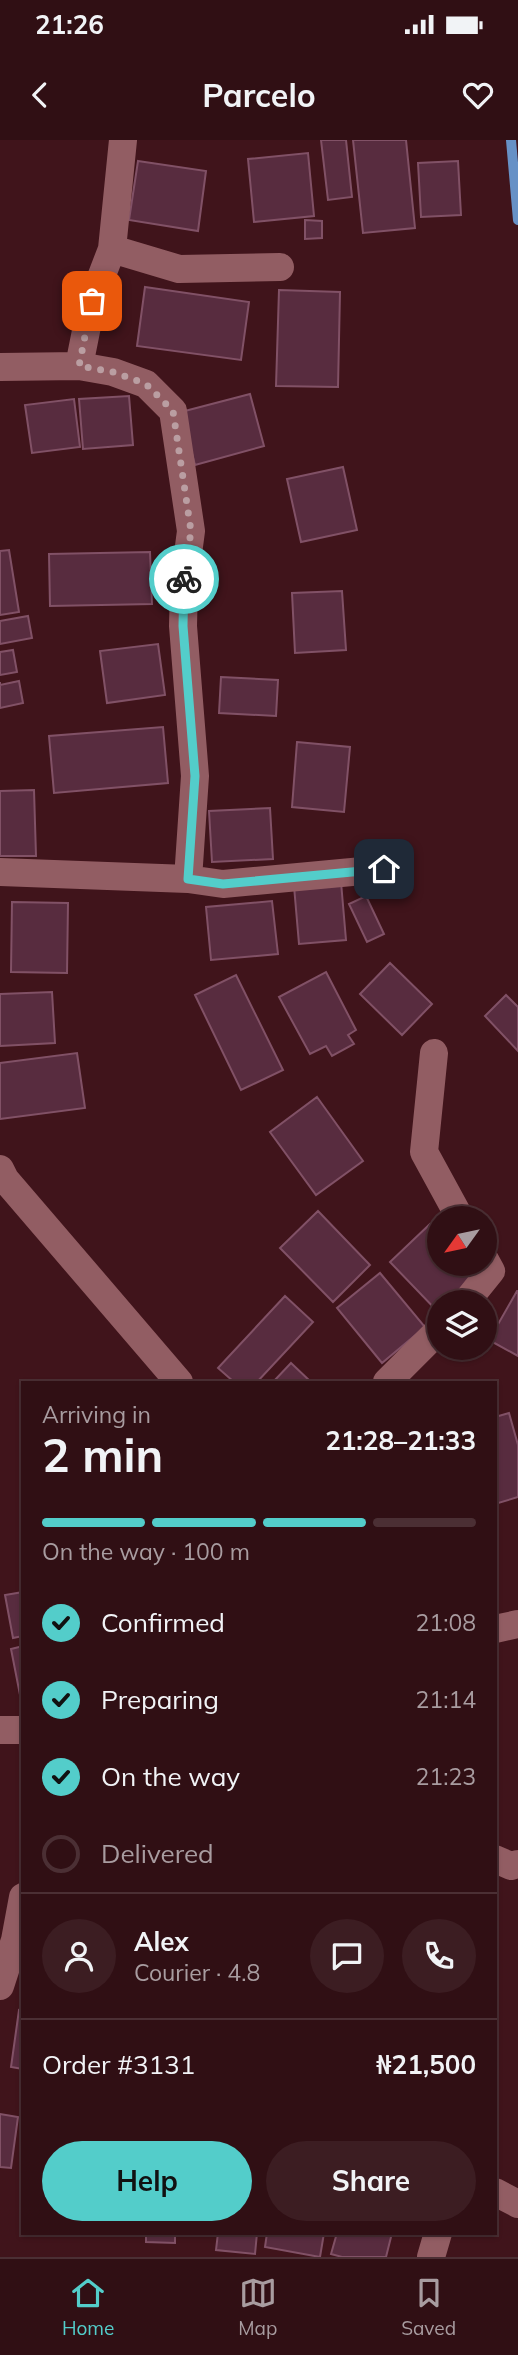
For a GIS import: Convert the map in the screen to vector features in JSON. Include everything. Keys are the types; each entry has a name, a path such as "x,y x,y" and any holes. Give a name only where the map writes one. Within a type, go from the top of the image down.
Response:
{"street":[{"path":"79,366 92,301 113,249 123,140"},
{"path":"113,249 179,269 280,267"},
{"path":"0,367 79,366 113,372 146,384 173,411 191,531 184,584 183,626 195,776 188,879"},
{"path":"0,872 188,879 223,884 384,869"},
{"path":"434,1053 424,1153 453,1206"},
{"path":"0,1169 5,1179 178,1381"},
{"path":"476,1290 487,1276"},
{"path":"388,1381 427,1342"},
{"path":"497,1629 518,1624"},
{"path":"0,1730 21,1730"},
{"path":"497,1860 511,1866 518,1864"},
{"path":"0,1986 15,1940 21,1908"},
{"path":"497,2193 518,2204"},
{"path":"431,2257 437,2235"}],"building":[{"path":"321,140 346,140 352,197 328,200"},
{"path":"353,140 406,140 415,228 363,233"},
{"path":"308,153 314,216 254,222 248,159"},
{"path":"138,161 206,171 198,231 129,220"},
{"path":"458,161 461,215 421,217 418,163"},
{"path":"305,220 322,221 322,238 305,239"},
{"path":"145,287 249,302 241,360 137,346"},
{"path":"279,290 340,292 338,387 276,386"},
{"path":"250,394 264,446 195,465 181,412"},
{"path":"129,396 133,445 83,449 79,399"},
{"path":"74,399 80,447 32,453 25,405"},
{"path":"343,467 357,530 301,542 287,479"},
{"path":"9,550 19,612 0,615 0,551"},
{"path":"150,552 152,604 50,606 49,554"},
{"path":"342,591 346,650 295,653 292,593"},
{"path":"28,616 32,638 0,644 0,621"},
{"path":"158,644 165,695 107,703 100,651"},
{"path":"13,650 17,672 0,675 0,652"},
{"path":"221,677 278,680 276,716 219,713"},
{"path":"19,681 23,703 0,708 0,685"},
{"path":"163,727 168,783 54,793 49,736"},
{"path":"297,742 350,747 344,812 292,807"},
{"path":"34,790 36,856 0,856 0,791"},
{"path":"270,808 273,859 212,862 209,811"},
{"path":"341,882 346,940 299,944 294,886"},
{"path":"366,896 384,934 367,942 349,904"},
{"path":"272,901 278,954 211,960 206,907"},
{"path":"12,902 68,903 67,973 11,972"},
{"path":"390,963 432,1004 402,1035 360,994"},
{"path":"326,972 356,1030 348,1035 354,1044 332,1056 326,1046 310,1054 279,997"},
{"path":"236,975 283,1070 241,1090 195,995"},
{"path":"52,992 55,1043 0,1046 0,994"},
{"path":"506,995 518,1007 518,1051 485,1016"},
{"path":"77,1053 85,1108 0,1119 0,1063"},
{"path":"317,1097 363,1161 316,1195 270,1132"},
{"path":"318,1211 370,1265 333,1302 280,1248"},
{"path":"427,1227 427,1276 477,1276 462,1290 427,1290 427,1301 390,1262"},
{"path":"380,1273 425,1327 382,1363 337,1308"},
{"path":"518,1291 518,1356 497,1344 497,1326"},
{"path":"285,1296 313,1322 258,1381 233,1381 218,1368"},
{"path":"291,1363 310,1381 274,1381"},
{"path":"509,1413 518,1445 518,1497 497,1503 497,1416"},
{"path":"21,1592 21,1636 13,1638 5,1595"},
{"path":"21,1646 21,1700 11,1649"},
{"path":"19,2010 21,2069 11,2067"},
{"path":"0,2114 18,2117 11,2168 0,2167"},
{"path":"146,2235 175,2235 175,2243 146,2242"},
{"path":"218,2235 257,2235 255,2254 216,2250"},
{"path":"267,2235 324,2235 320,2257 265,2247"},
{"path":"336,2235 392,2235 386,2257 342,2257 331,2254"}],"waterway":[{"path":"511,140 518,220"}],"way so far":[{"path":"92,301 79,366 113,372 146,384 173,411 191,531 184,579"}],"route":[{"path":"184,579 183,626 195,776 188,879 223,884 384,869"}]}
